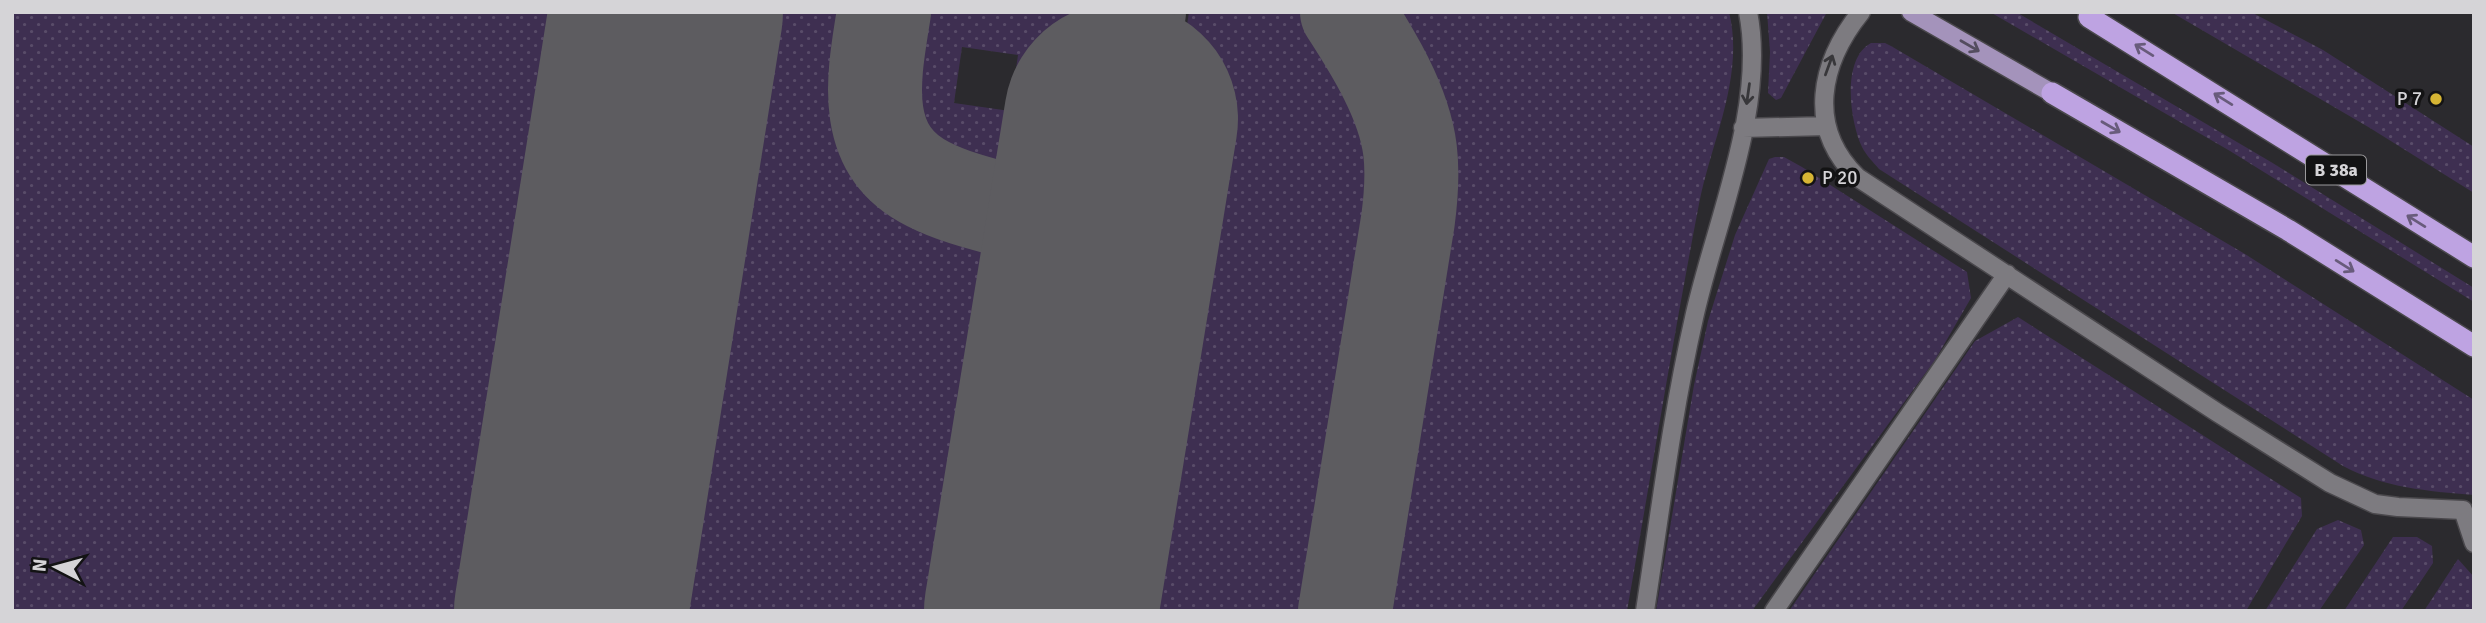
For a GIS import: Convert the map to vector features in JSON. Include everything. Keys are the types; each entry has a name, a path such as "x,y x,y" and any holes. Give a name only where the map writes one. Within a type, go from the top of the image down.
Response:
{"highway":[{"name":"B 38a","path":"2085,15 2474,257"},
{"path":"2052,93 2288,230 2474,346"}],"main road":[{"path":"1911,12 2052,93"}],"lane":[{"path":"1645,611 1685,355 1738,157 1743,128 1750,87 1752,50 1748,12"},
{"path":"1861,12 1843,36 1825,76 1824,99 1827,126 1837,150 1857,177 2330,483 2357,497 2398,508 2469,511 2474,543"},
{"path":"1743,128 1827,126"},
{"path":"1774,611 2007,274"}],"shaded area":[{"path":"12,12 856,12 846,76 847,117 859,157 871,176 893,200 919,218 938,227 1002,247 1022,264 1028,275 974,611 12,611"},
{"path":"911,12 1082,12 1066,110 1058,109 1045,182 954,166 923,147 911,133 904,122 899,93","holes":["962,47 1018,55 1010,111 954,103"]},
{"path":"1189,12 1313,12 1347,61 1365,106 1385,178 1318,611 1104,611 1180,129 1171,127"},
{"path":"1379,12 1729,12 1733,36 1730,85 1699,204 1627,611 1371,611 1440,167 1418,86"},
{"path":"1767,12 1827,12 1781,98 1776,100 1768,93 1770,52"},
{"path":"1990,12 2016,12 2271,162 2474,288 2474,302 2230,151"},
{"path":"2171,12 2251,12 2323,50 2474,147 2474,193 2370,128"},
{"path":"1871,43 1891,46 2245,254 2474,400 2474,495 2391,484 2343,466 1879,169 1862,147 1858,136 1851,92 1855,62"},
{"path":"1784,157 1802,167 1967,272 1971,298 1935,360 1752,611 1656,611 1694,385 1708,321 1735,235 1769,159"},
{"path":"2018,317 2301,498 2302,516 2246,611 1789,611 1975,341"},
{"path":"2338,520 2361,530 2364,545 2319,611 2265,611 2317,529"},
{"path":"2393,537 2417,537 2432,546 2433,563 2401,611 2344,611"},
{"path":"2458,559 2474,577 2474,611 2424,611"}],"taxiway":[{"path":"884,12 875,85 881,131 890,151 906,169 940,190 1037,219 1067,233 1079,244 1086,257 1090,303"},
{"path":"1121,119 1139,12"},
{"path":"1345,611 1411,194 1410,150 1401,114 1377,61 1347,12"}],"runway":[{"path":"571,611 666,12"},
{"path":"1041,611 1121,119"}],"place":[{"name":"P 7","path":"2436,99"},
{"name":"P 20","path":"1808,178"}]}
